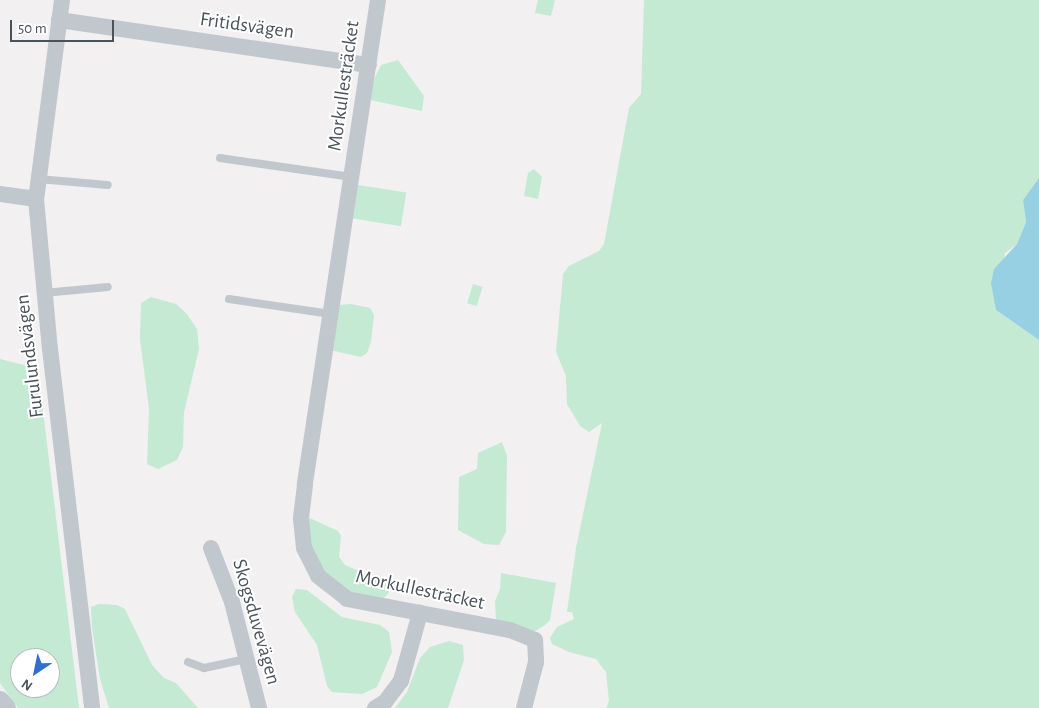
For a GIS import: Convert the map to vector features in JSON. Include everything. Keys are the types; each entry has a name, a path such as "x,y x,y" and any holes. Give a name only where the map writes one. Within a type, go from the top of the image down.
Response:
{"street":[{"name":"Furulundsvägen","path":"62,0 36,178 36,198 44,293 92,708"},
{"name":"Morkullesträcket","path":"378,0 353,178 305,485 301,519 304,548 318,576 347,599 510,630 535,640 536,662 524,708"},
{"name":"Fritidsvägen","path":"59,20 369,65"},
{"path":"0,194 36,198"},
{"name":"Skogsduvevägen","path":"211,548 232,602 259,708"},
{"path":"375,708 385,702 401,680 420,613"},
{"path":"0,701 6,708"}],"lane":[{"name":"Morkullesträcket","path":"220,158 353,178"},
{"path":"36,178 108,185"},
{"path":"44,293 108,288"},
{"path":"229,299 331,314"},
{"path":"188,662 204,668 246,659"}],"green space":[{"path":"538,0 555,0 551,16 535,13"},
{"path":"644,0 1039,0 1039,178 1023,200 1026,222 1017,244 1005,253 996,310 1039,340 1039,708 606,708 609,701 606,672 596,659 569,652 552,644 550,638 557,627 574,619 572,612 567,612 576,548 602,423 589,432 580,426 567,404 566,376 556,352 563,274 569,266 599,251 604,244 629,108 641,94"},
{"path":"398,60 424,96 422,111 370,100 372,83 381,65"},
{"path":"534,169 542,177 538,199 524,196 528,173"},
{"path":"352,184 406,193 401,226 347,218"},
{"path":"473,284 483,287 477,306 467,303"},
{"path":"151,297 176,304 187,314 197,329 199,349 184,412 183,447 177,460 158,469 147,464 149,409 140,339 141,303"},
{"path":"351,304 370,308 374,315 371,342 367,353 361,357 330,350 340,305"},
{"path":"0,359 24,365 34,378 42,402 79,708 18,708 11,698 60,698 60,648 10,648 10,697 0,683"},
{"path":"502,442 507,456 506,532 499,545 484,544 458,530 459,477 477,469 478,453"},
{"path":"303,515 338,531 341,536 339,557 345,565 382,581 389,587 388,594 382,599 347,591 315,567"},
{"path":"501,573 556,583 550,620 545,625 534,632 496,620 495,601 500,589"},
{"path":"296,589 307,590 342,617 380,625 389,632 392,652 377,687 362,694 332,692 327,686 317,645 295,612 292,597"},
{"path":"99,604 117,605 125,609 152,665 164,678 176,683 198,708 109,708 100,679 92,628 91,607"},
{"path":"449,641 463,645 464,660 448,708 395,708 407,692 420,658 430,647"}],"water":[{"path":"1039,178 1039,340 996,310 991,283 994,269 1017,244 1026,222 1023,200"}]}
